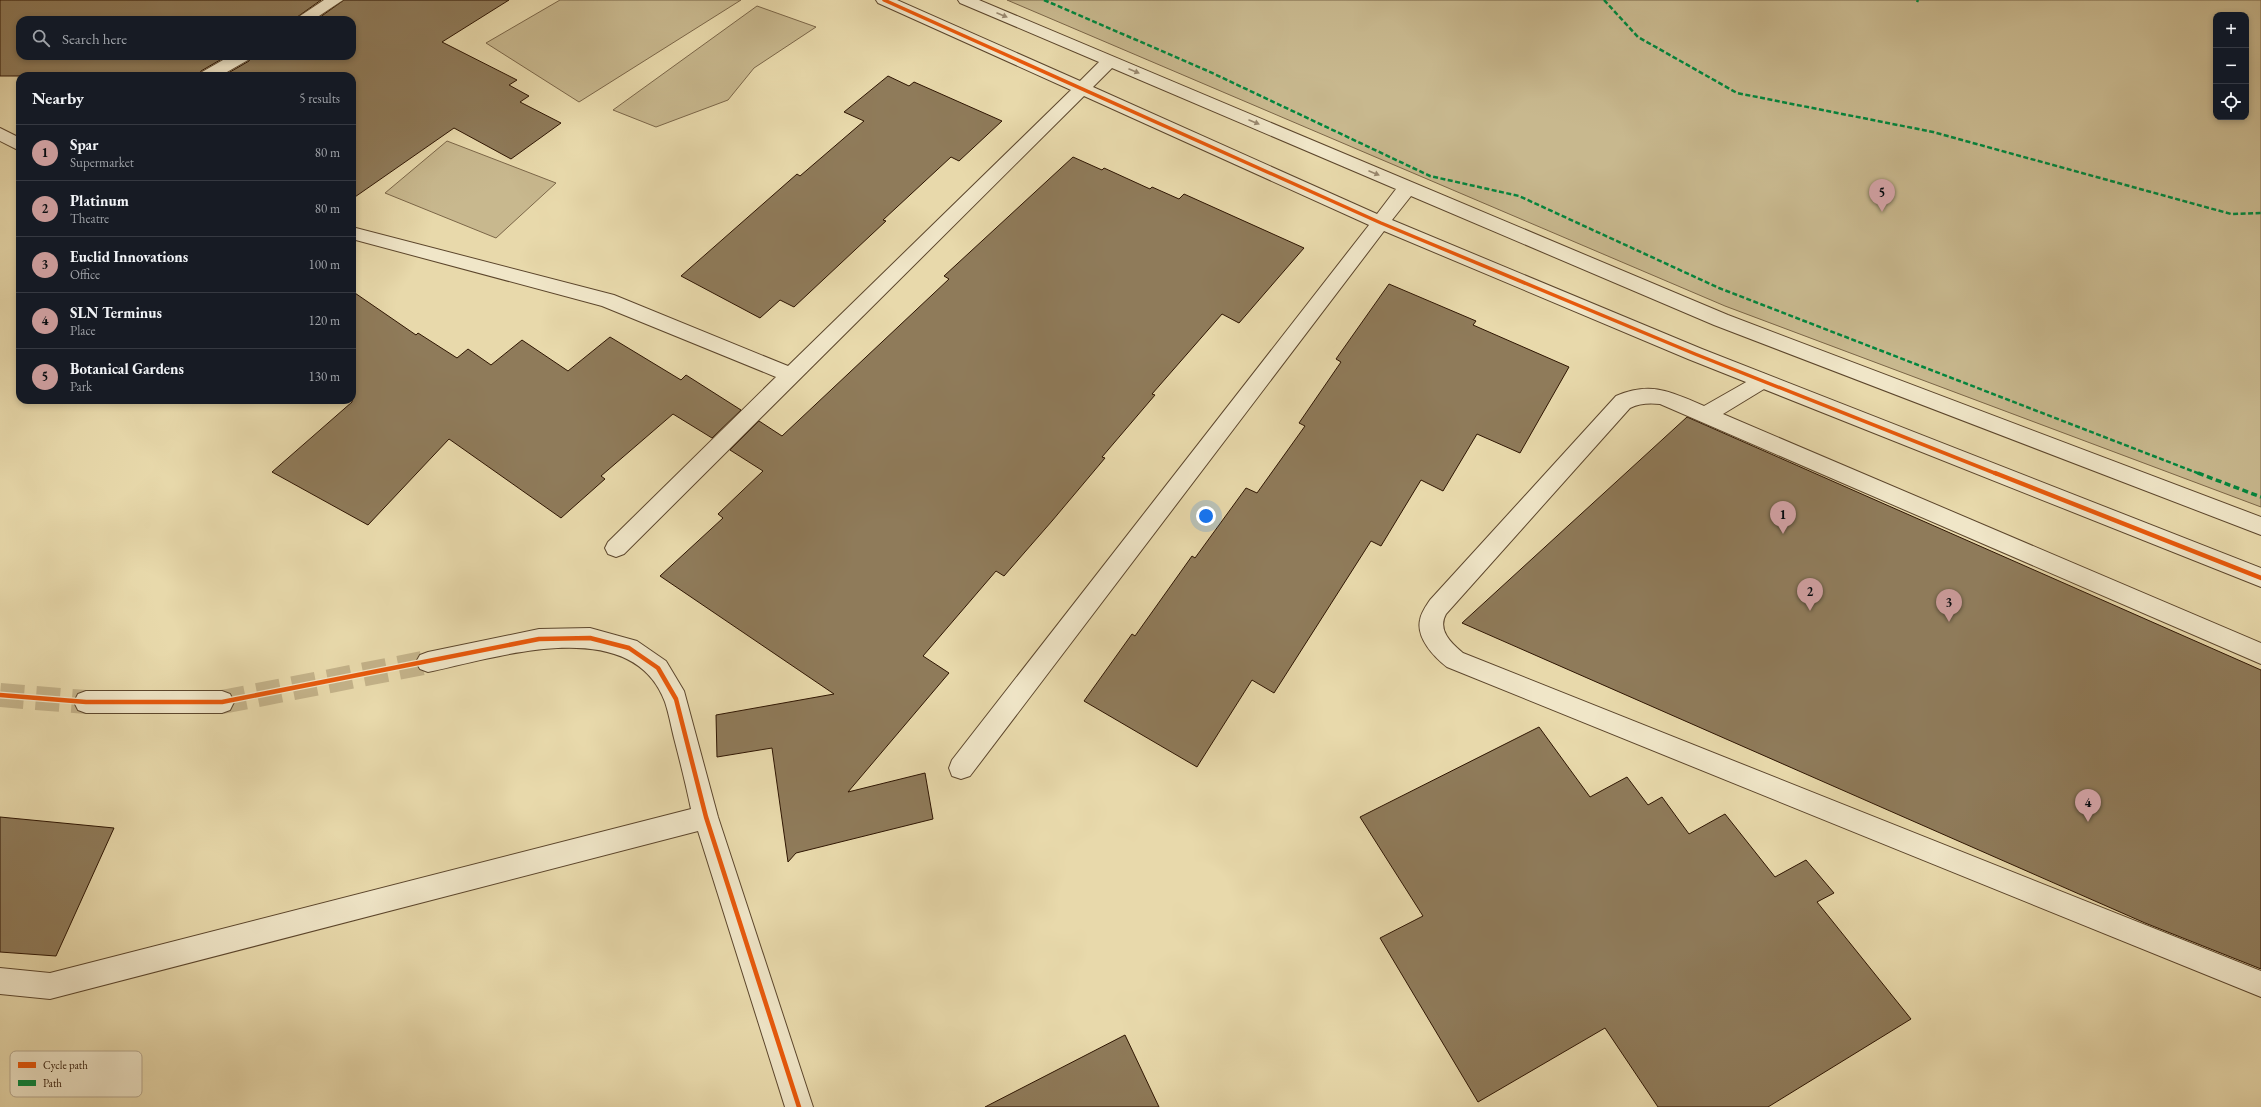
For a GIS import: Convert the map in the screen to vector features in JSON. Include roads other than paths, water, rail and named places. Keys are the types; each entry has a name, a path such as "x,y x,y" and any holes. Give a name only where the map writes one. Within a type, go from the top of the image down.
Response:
{"street":[{"path":"309,16 335,0"},
{"path":"884,0 1381,222 1762,381 2261,578"},
{"path":"966,0 1721,320 2261,526"},
{"path":"215,72 235,60"},
{"path":"616,548 1110,61"},
{"path":"0,134 16,143"},
{"path":"961,768 1408,187"},
{"path":"356,235 607,300 792,375"},
{"path":"1705,415 1762,381"},
{"path":"2261,654 1663,397 1649,395 1634,397 1623,402 1438,607 1431,621 1433,633 1442,649 1455,660 2261,984"},
{"path":"428,662 539,639 590,638 629,648 658,668 676,699 706,817 739,925 799,1107"},
{"path":"86,702 222,702"},
{"path":"0,981 50,986 706,817"}],"tunnel":[{"path":"222,702 428,662"},
{"path":"0,695 86,702"}],"place":[{"name":"Botanical Gardens","path":"1882,212"},
{"name":"Spar","path":"1783,534"},
{"name":"Platinum","path":"1810,611"},
{"name":"Euclid Innovations","path":"1949,622"},
{"name":"SLN Terminus","path":"2088,822"}]}
